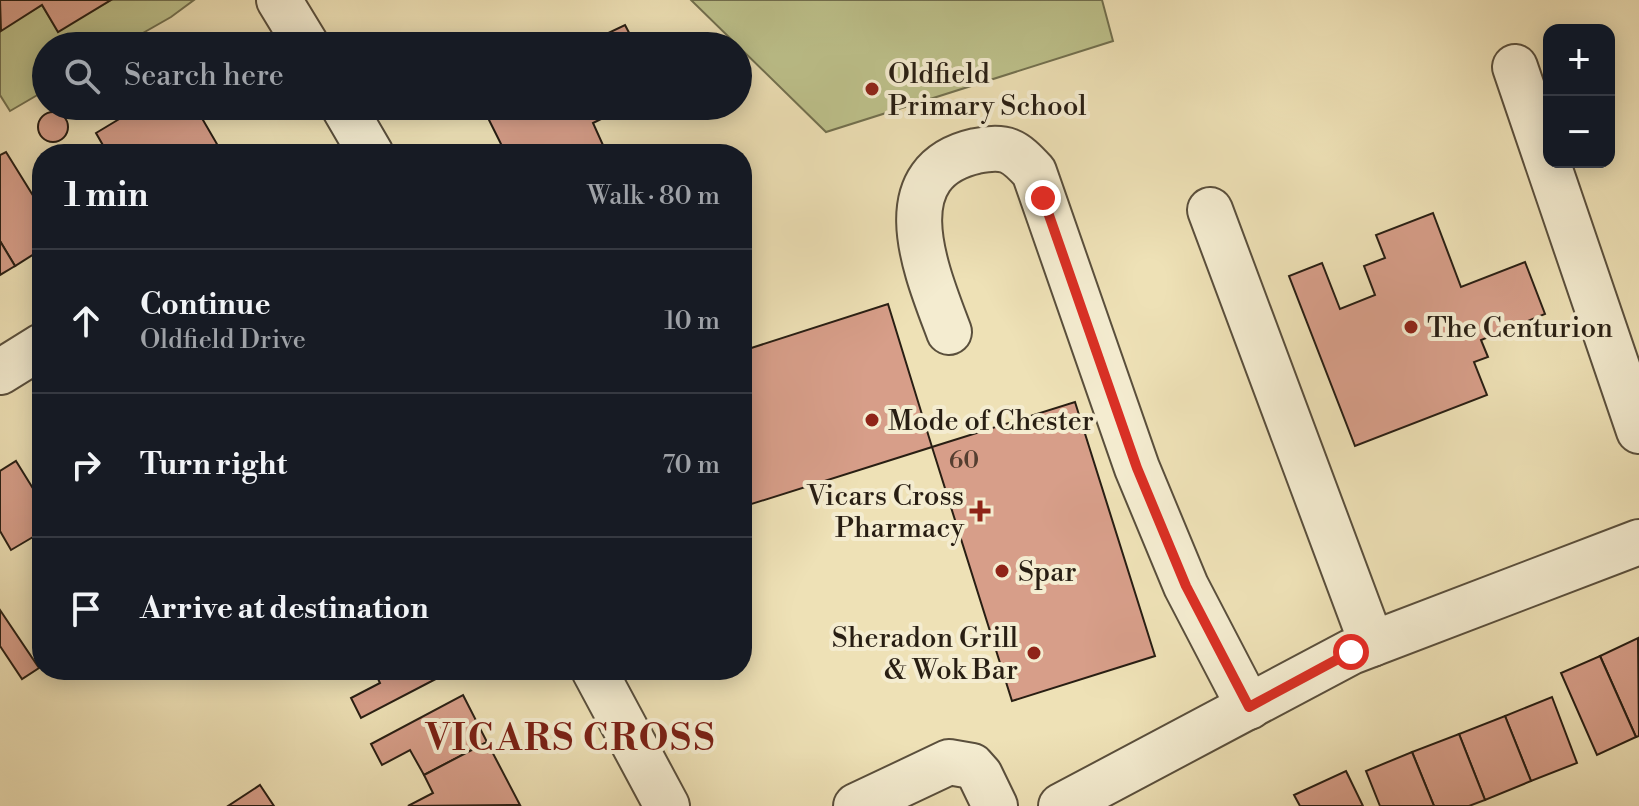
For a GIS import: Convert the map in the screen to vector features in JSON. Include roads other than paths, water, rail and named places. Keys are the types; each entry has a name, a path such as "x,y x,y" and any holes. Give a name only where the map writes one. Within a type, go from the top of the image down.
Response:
{"street":[{"path":"279,0 298,32"},
{"path":"1515,67 1639,431"},
{"path":"351,120 364,144"},
{"path":"949,332 926,270 918,224 923,194 930,178 944,164 966,154 996,147 1018,154 1034,172 1137,468 1186,586 1249,707"},
{"path":"1210,210 1372,644"},
{"path":"0,372 32,352"},
{"path":"1061,806 1372,644 1639,542"},
{"path":"599,680 667,806"},
{"path":"856,806 949,762 972,766 980,775 995,806"}],"place":[{"name":"Oldfield Primary School","path":"872,89"},
{"name":"The Centurion","path":"1411,327"},
{"name":"Mode of Chester","path":"872,420"},
{"name":"Vicars Cross Pharmacy","path":"980,511"},
{"name":"Spar","path":"1002,571"},
{"name":"Sheradon Grill & Wok Bar","path":"1034,653"}],"district":[{"name":"VICARS CROSS","path":"571,737"}]}
